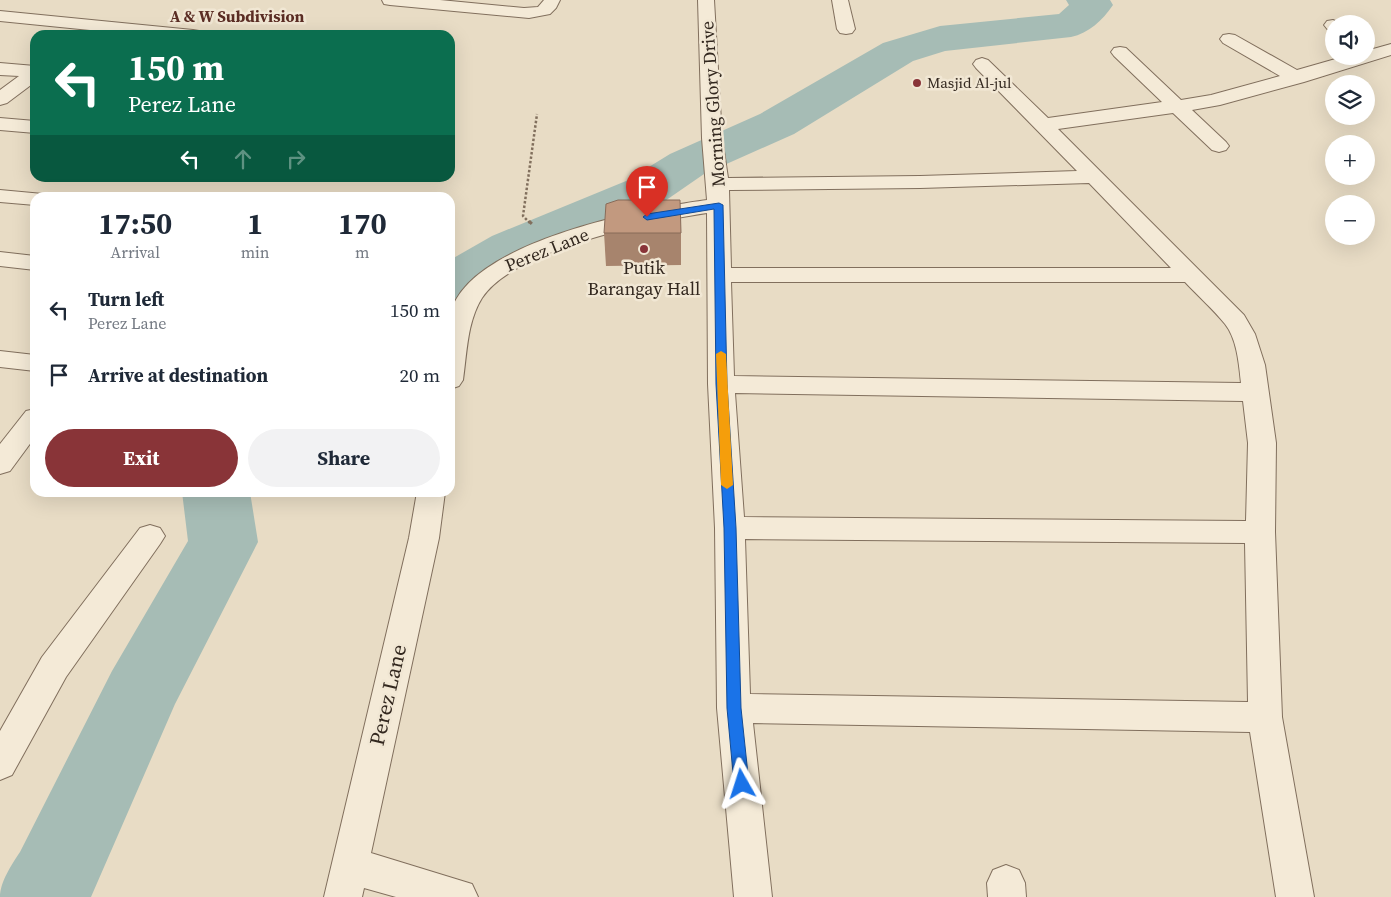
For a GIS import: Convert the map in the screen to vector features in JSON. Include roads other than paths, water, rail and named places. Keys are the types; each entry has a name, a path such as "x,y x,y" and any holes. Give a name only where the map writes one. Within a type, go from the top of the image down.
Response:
{"street":[{"path":"390,0 519,13 534,13 544,10 550,7 552,0"},
{"name":"Morning Glory Drive","path":"706,0 716,172 722,384 730,528 734,708 753,897"},
{"path":"840,0 846,29"},
{"path":"0,16 97,30"},
{"path":"0,34 24,19"},
{"path":"1229,39 1297,78"},
{"path":"1375,45 1389,50"},
{"path":"1044,125 1213,101 1389,50"},
{"path":"1120,52 1219,146"},
{"path":"982,64 1192,274 1235,320 1243,334 1252,365 1262,443 1260,532 1265,717 1295,897"},
{"path":"0,69 30,72"},
{"path":"0,99 30,76"},
{"path":"0,124 30,127"},
{"name":"Perez Lane","path":"455,351 464,311 476,290 501,268 554,243 616,223 716,172 920,182 1095,177"},
{"path":"0,196 30,199"},
{"path":"0,259 30,262"},
{"path":"719,275 1192,274"},
{"path":"0,359 30,362"},
{"path":"722,384 1255,392"},
{"path":"0,464 30,425"},
{"name":"Perez Lane","path":"346,881 424,538 430,497"},
{"path":"730,528 1260,532"},
{"path":"0,764 54,667 150,536"},
{"path":"734,708 1265,717"},
{"path":"346,881 459,897"}],"waterway":[{"path":"455,280 511,247 644,192 687,164 777,124 898,52 940,39 1071,25 1093,5 1086,0"},
{"path":"43,897 52,883 140,695 223,542 217,497"}],"place":[{"name":"Masjid Al-jul","path":"917,83"},
{"name":"Putik Barangay Hall","path":"644,249"}],"district":[{"name":"A & W Subdivision","path":"237,16"}]}
